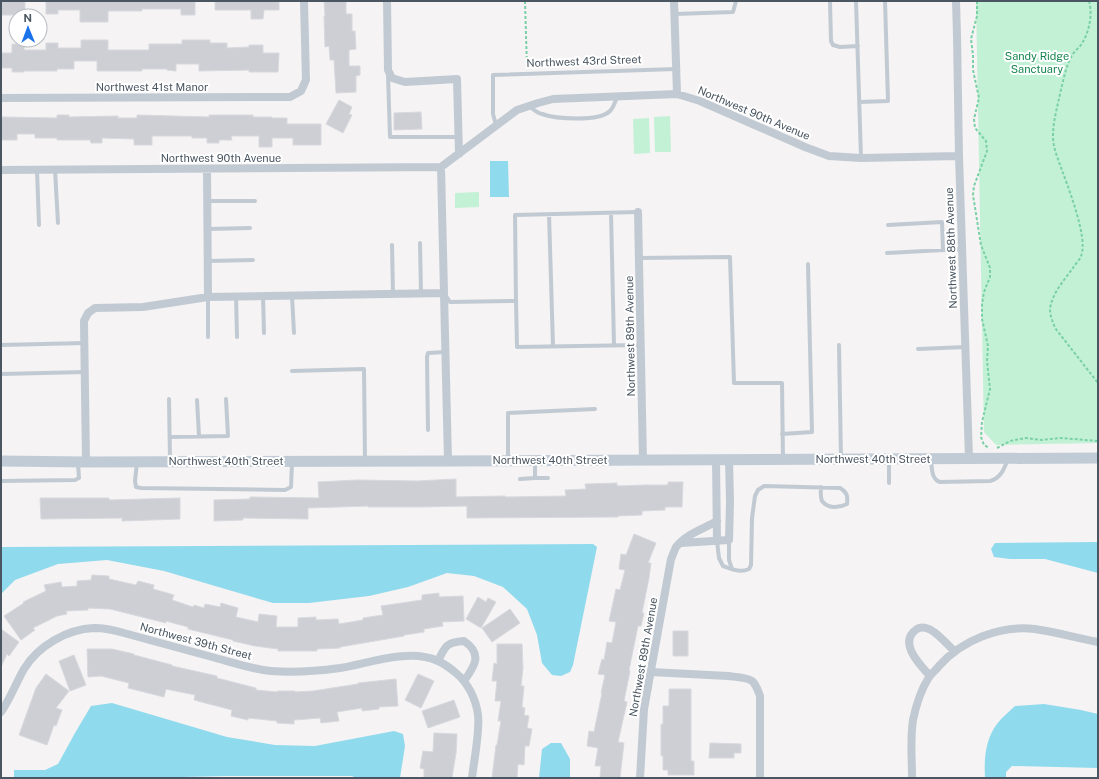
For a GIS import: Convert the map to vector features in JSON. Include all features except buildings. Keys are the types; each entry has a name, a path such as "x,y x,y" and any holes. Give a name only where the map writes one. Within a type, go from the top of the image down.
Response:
{"street":[{"name":"Northwest 41st Manor","path":"1,98 290,98 301,91 306,80 304,1"},
{"path":"387,1 388,70 392,78 405,82 457,79 459,154"},
{"path":"674,1 677,94"},
{"name":"Northwest 88th Avenue","path":"957,1 959,156 969,458"},
{"name":"Northwest 90th Avenue","path":"1,170 441,167 517,110 529,106 553,99 677,94 700,101 829,156 861,158 959,156"},
{"path":"441,167 448,461"},
{"path":"207,169 208,296"},
{"name":"Northwest 89th Avenue","path":"638,212 643,460"},
{"path":"82,462 85,372 84,321 88,313 95,308 143,307 208,296 444,293"},
{"name":"Northwest 40th Street","path":"1,461 841,460 1098,458"},
{"path":"716,459 717,541"},
{"path":"681,543 729,540 730,459"},
{"name":"Northwest 89th Avenue","path":"640,778 644,710 671,559 676,548 694,532 717,521"},
{"name":"Northwest 39th Street","path":"1,712 25,668 37,653 52,641 72,633 92,628 108,629 246,666 271,671 316,671 340,668 399,656 424,657 438,661"},
{"path":"930,676 910,650 909,637 913,632 919,628 934,631 954,651"},
{"path":"912,778 911,736 917,703 930,676 954,651 970,641 988,634 1005,630 1034,629 1098,642"},
{"path":"464,681 476,663 475,653 471,646 464,641 450,643 443,649 438,661 448,667 467,684 476,705 478,716 472,778"},
{"path":"651,672 728,676 752,681 760,696 760,778"}],"lane":[{"path":"675,14 733,12 736,1"},
{"path":"830,1 831,41 833,45 840,47 858,46"},
{"path":"856,1 861,158"},
{"path":"859,102 888,101 885,1"},
{"name":"Northwest 43rd Street","path":"496,125 493,114 493,75 676,69"},
{"path":"388,70 390,137 459,137"},
{"path":"529,106 540,114 565,119 598,116 609,112 617,97"},
{"path":"36,170 39,225"},
{"path":"55,170 58,223"},
{"path":"207,201 255,201"},
{"path":"638,212 515,215 516,301 518,347 641,345"},
{"path":"611,213 614,345"},
{"path":"549,214 553,346"},
{"path":"888,225 942,222 943,250"},
{"path":"207,229 250,228"},
{"path":"420,243 421,293"},
{"path":"392,245 393,294"},
{"path":"888,253 963,249"},
{"path":"639,258 730,257 734,383 782,383 783,459"},
{"path":"207,261 253,260"},
{"path":"782,434 812,432 808,264"},
{"path":"444,293 450,302 516,301"},
{"path":"292,295 294,333"},
{"path":"208,296 208,337"},
{"path":"236,296 237,337"},
{"path":"263,296 264,333"},
{"path":"1,345 85,342"},
{"path":"839,345 841,460"},
{"path":"918,349 966,347"},
{"path":"428,430 427,357 428,353 446,352"},
{"path":"292,371 364,369 365,461"},
{"path":"1,374 85,372"},
{"path":"169,399 170,461"},
{"path":"170,437 228,436 226,399"},
{"path":"197,400 199,436"},
{"path":"508,460 508,413 595,409"},
{"path":"931,459 933,476 940,482 994,480 1000,476 1009,458"},
{"path":"889,459 889,483"},
{"path":"535,460 535,478"},
{"path":"138,461 135,481 136,486 141,488 285,490 291,487 292,461"},
{"path":"1,481 75,480 78,478 82,462"},
{"path":"520,479 548,478"},
{"path":"717,541 719,558 723,566 737,571 746,571 751,565 752,518 755,496 758,490 764,486 840,488 846,492 848,497 846,504 842,507 828,506 822,501 821,488"},
{"path":"729,540 729,560 732,569"}],"path":[{"path":"525,1 527,74"},
{"path":"977,1 977,16 971,39 973,70 979,98 974,119 975,128 986,140 987,151 974,186 973,195 981,244 990,268 990,277 984,292 982,304 982,319 988,346 987,361 990,389 982,422 981,437 984,445 990,449 1010,441 1025,438 1041,440 1061,438 1098,441"},
{"path":"1089,1 1090,17 1086,34 1082,44 1071,58 1065,75 1054,119 1052,137 1078,216 1082,232 1083,247 1081,256 1058,289 1050,311 1055,328 1098,383"}],"green space":[{"name":"Sandy Ridge Sanctuary","path":"976,1 1098,1 1098,443 996,445 984,432"},
{"path":"670,116 671,152 655,152 654,117"},
{"path":"649,118 650,153 634,154 633,119"},
{"path":"479,192 479,207 455,208 455,193"}],"water":[{"path":"490,161 508,161 509,197 490,197"},
{"path":"1098,542 1098,573 1045,559 1010,559 994,557 991,549 995,543"},
{"path":"593,544 597,547 573,665 570,672 561,676 552,675 542,663 537,635 527,609 503,587 474,576 447,573 408,587 369,596 309,603 273,603 164,571 107,560 58,564 15,580 1,594 1,547"},
{"path":"112,703 227,737 275,745 315,746 394,731 403,734 405,746 400,778 356,778 352,776 225,776 14,778 14,770 45,770 58,764 91,706"},
{"path":"1044,704 1098,714 1098,768 1012,766 1006,772 1006,778 985,778 986,750 993,730 999,721 1015,706"},
{"path":"551,743 561,743 570,759 570,778 539,778 542,749"}]}
